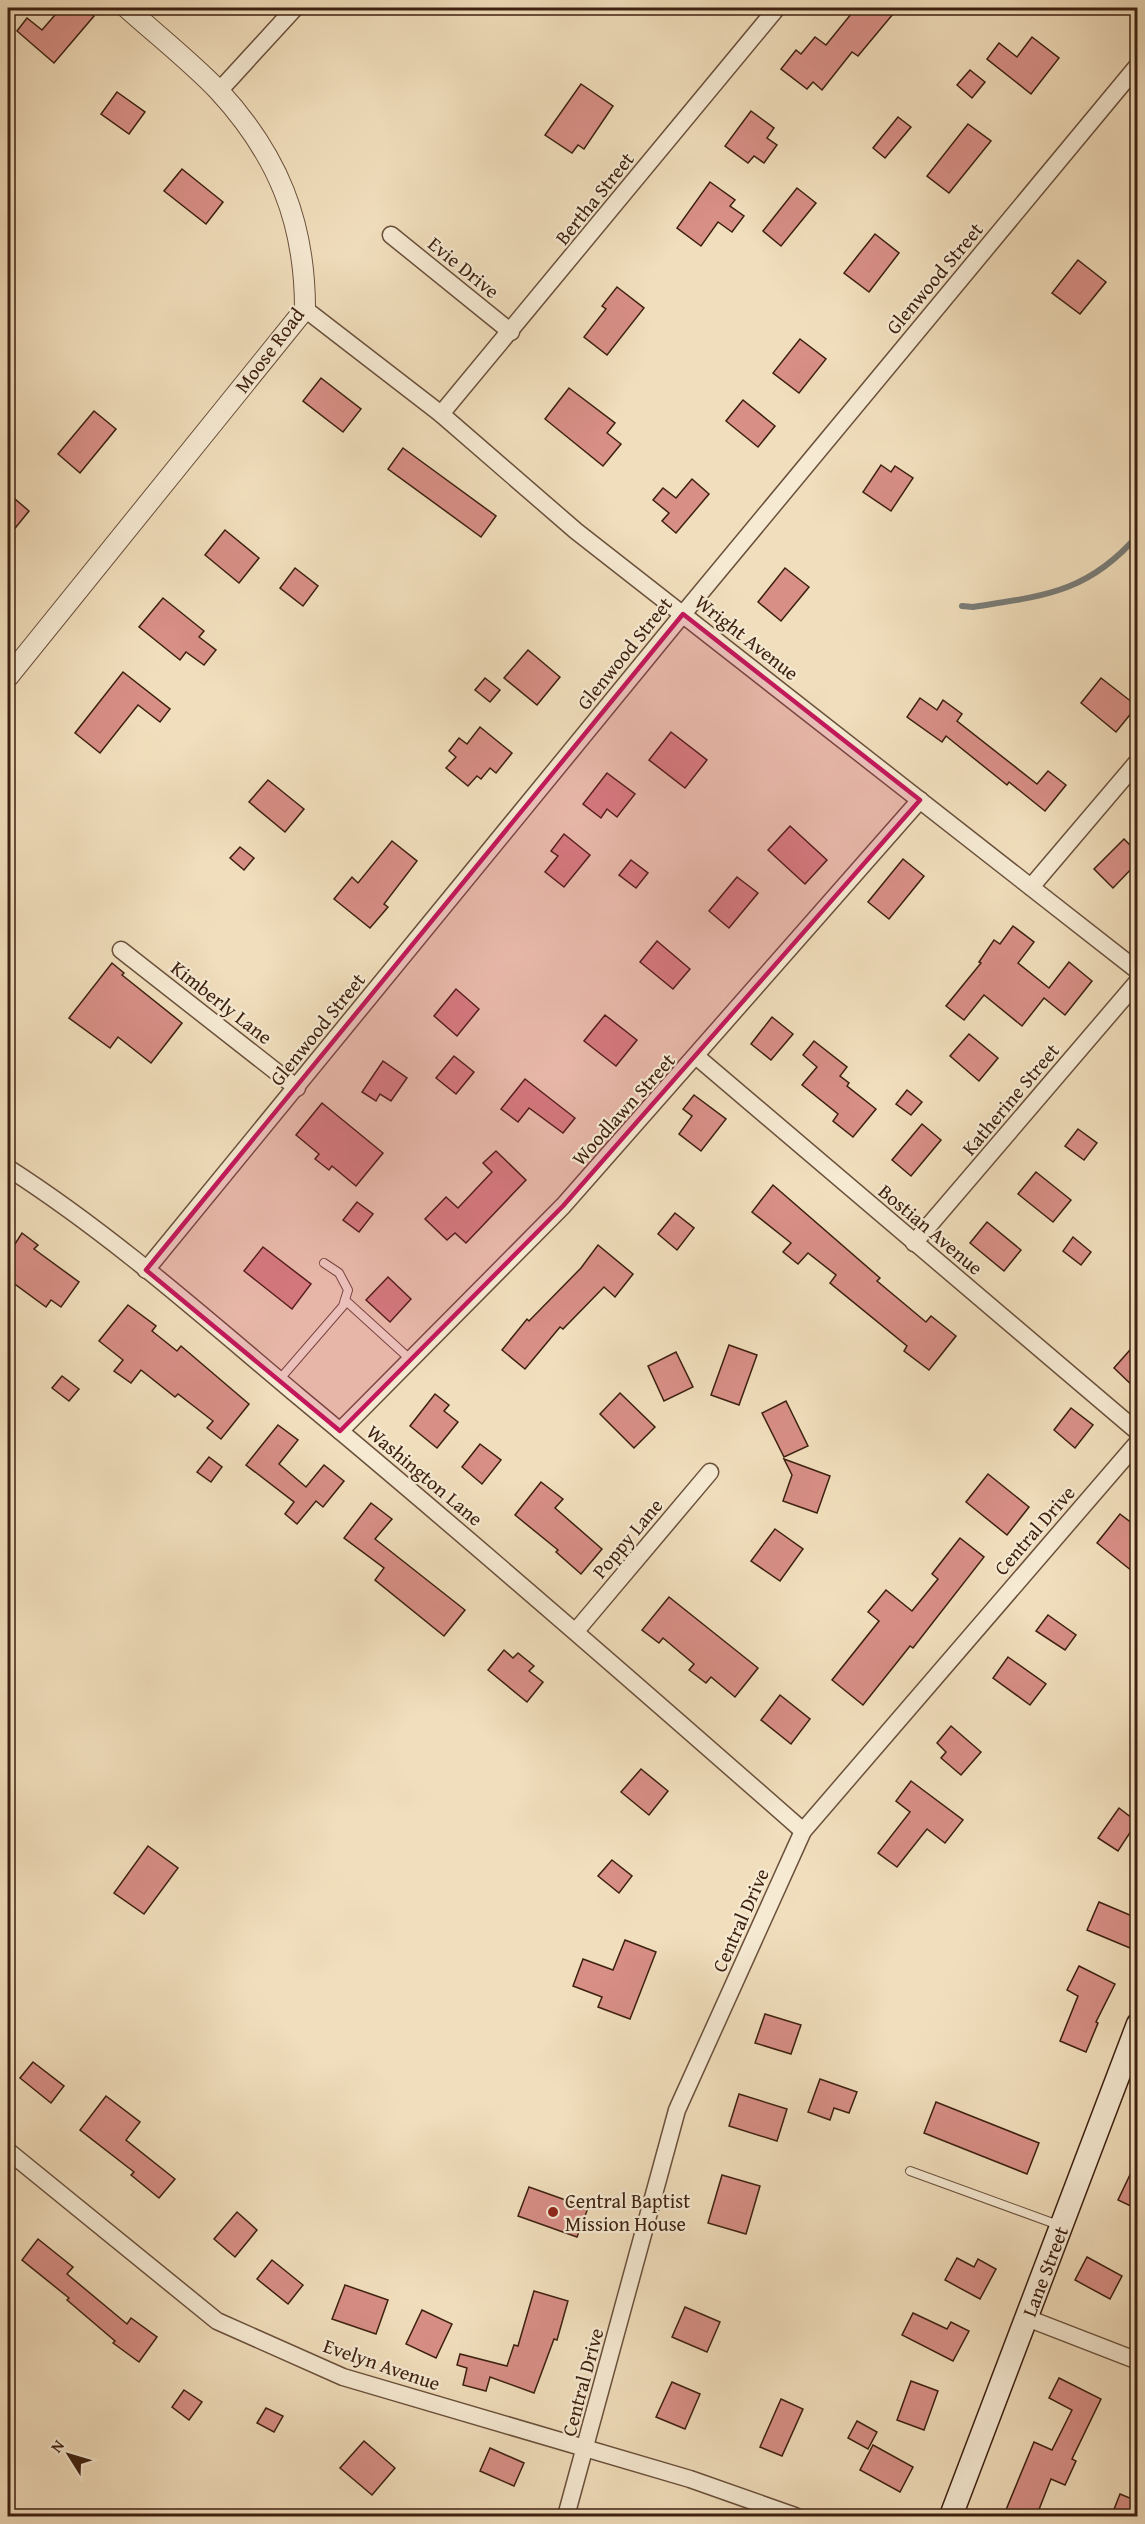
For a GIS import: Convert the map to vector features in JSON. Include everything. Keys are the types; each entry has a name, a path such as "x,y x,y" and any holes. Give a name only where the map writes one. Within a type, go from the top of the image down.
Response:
{"main road":[{"name":"Lane Street","path":"951,2517 1137,2024"}],"street":[{"name":"Moose Road","path":"8,677 305,309 305,270 299,230 271,160 219,91 127,8"},
{"path":"219,91 295,8"},
{"name":"Bertha Street","path":"441,414 777,8"},
{"name":"Glenwood Street","path":"146,1269 1137,65"},
{"name":"Evie Drive","path":"392,235 511,332"},
{"name":"Wright Avenue","path":"305,309 441,414 576,531 1137,971"},
{"path":"1031,887 1137,761"},
{"name":"Woodlawn Street","path":"340,1431 563,1206 697,1057 920,800"},
{"name":"Kimberly Lane","path":"121,950 297,1088"},
{"name":"Katherine Street","path":"914,1243 1137,981"},
{"name":"Bostian Avenue","path":"697,1057 1137,1432"},
{"name":"Washington Lane","path":"8,1168 38,1187 146,1269 576,1631 803,1831"},
{"name":"Central Drive","path":"566,2517 677,2110 803,1831 1137,1442"},
{"name":"Poppy Lane","path":"576,1631 710,1472"},
{"name":"Evelyn Avenue","path":"8,2151 217,2321 343,2377 690,2479 795,2517"},
{"path":"1027,2318 1137,2361"}],"lane":[{"path":"279,1380 343,1306 348,1290 339,1273 324,1263"},
{"path":"345,1300 411,1360"},
{"path":"910,2171 1061,2226"}],"highlighted area":[{"path":"683,614 920,800 563,1206 340,1431 146,1270"}],"building":[{"path":"61,8 84,8 94,16 54,63 17,31 27,18 42,30"},
{"path":"856,8 898,8 858,56 852,52 822,90 813,82 807,89 781,69 796,50 801,54 815,37 826,45"},
{"path":"1032,37 1059,58 1031,94 987,59 999,43 1017,57"},
{"path":"970,70 985,82 972,98 957,85"},
{"path":"581,84 613,106 584,149 578,145 572,153 545,135"},
{"path":"117,92 145,112 129,134 101,114"},
{"path":"751,111 774,128 767,138 777,145 764,163 754,156 748,163 725,146"},
{"path":"898,117 911,127 885,158 873,148"},
{"path":"968,124 991,141 949,193 927,176"},
{"path":"182,169 223,202 206,224 164,191"},
{"path":"710,182 735,200 730,206 744,216 732,232 718,222 701,246 677,228"},
{"path":"797,188 816,203 781,246 763,231"},
{"path":"875,234 899,253 869,292 844,273"},
{"path":"1078,260 1106,282 1080,314 1052,293"},
{"path":"617,287 644,308 607,355 584,337 606,309 602,306"},
{"path":"800,339 826,359 799,393 773,373"},
{"path":"321,378 361,409 343,432 303,401"},
{"path":"569,388 615,423 607,433 621,444 603,466 545,419"},
{"path":"743,400 775,426 758,447 726,421"},
{"path":"94,411 116,429 80,473 58,454"},
{"path":"403,448 496,516 481,537 388,469"},
{"path":"881,465 891,472 895,466 913,478 891,511 863,492"},
{"path":"692,479 709,494 676,533 662,521 669,513 653,500 663,488 676,498"},
{"path":"8,493 29,511 8,537"},
{"path":"225,530 259,558 239,583 205,555"},
{"path":"295,568 318,586 303,606 280,588"},
{"path":"785,568 809,587 781,621 758,602"},
{"path":"163,598 204,631 199,637 216,650 204,665 186,652 180,660 139,627"},
{"path":"528,650 560,677 537,705 504,678"},
{"path":"123,672 170,709 160,722 138,705 100,753 75,733"},
{"path":"485,678 500,690 490,702 475,690"},
{"path":"1101,678 1137,706 1116,732 1081,703"},
{"path":"920,698 937,710 943,700 962,714 957,721 1037,784 1048,771 1066,785 1045,811 1009,782 1007,785 946,736 942,742 907,717"},
{"path":"480,727 512,753 496,773 490,768 481,779 477,776 468,786 446,768 456,757 449,751 459,738 467,744"},
{"path":"671,732 707,760 685,788 649,760"},
{"path":"607,773 635,794 617,817 607,809 601,818 583,804"},
{"path":"268,780 304,809 285,832 249,802"},
{"path":"790,826 827,860 805,884 768,850"},
{"path":"564,834 590,855 564,887 545,872 558,856 551,851"},
{"path":"1124,839 1137,852 1137,863 1113,888 1094,869"},
{"path":"392,841 417,861 384,904 388,907 370,928 334,899 352,877 358,883"},
{"path":"240,847 254,858 244,870 230,858"},
{"path":"903,859 924,876 889,919 868,902"},
{"path":"631,860 648,873 636,888 619,875"},
{"path":"737,877 758,893 729,928 709,911"},
{"path":"1013,926 1034,942 1018,963 1049,988 1069,962 1092,981 1065,1015 1044,998 1022,1026 984,995 964,1020 946,1006 981,963 979,962 994,940 1000,944"},
{"path":"657,941 690,969 673,989 640,962"},
{"path":"112,963 124,973 122,975 182,1023 151,1063 118,1037 110,1048 69,1018"},
{"path":"456,989 479,1009 457,1036 434,1016"},
{"path":"605,1015 637,1040 616,1066 584,1041"},
{"path":"772,1017 793,1034 771,1060 751,1044"},
{"path":"969,1034 998,1058 979,1081 950,1056"},
{"path":"814,1041 847,1067 840,1076 849,1083 847,1086 876,1109 853,1137 833,1121 838,1114 802,1085 817,1067 803,1055"},
{"path":"454,1056 474,1072 456,1094 436,1078"},
{"path":"383,1061 407,1078 391,1101 380,1094 376,1101 362,1092"},
{"path":"525,1079 575,1118 563,1133 529,1108 518,1122 501,1109"},
{"path":"907,1090 922,1102 911,1115 896,1104"},
{"path":"694,1095 726,1119 701,1151 679,1134 692,1116 683,1109"},
{"path":"322,1103 383,1153 356,1186 332,1166 329,1170 315,1159 319,1154 296,1135"},
{"path":"922,1124 941,1140 911,1176 892,1160"},
{"path":"1078,1129 1097,1143 1084,1160 1065,1146"},
{"path":"496,1151 526,1180 466,1243 455,1233 447,1240 425,1219 446,1197 458,1208 492,1172 483,1163"},
{"path":"1036,1172 1071,1200 1053,1222 1018,1194"},
{"path":"773,1185 880,1278 877,1281 926,1322 931,1316 956,1336 929,1370 904,1351 907,1346 830,1283 836,1275 808,1253 798,1264 783,1252 791,1243 752,1212"},
{"path":"357,1202 373,1214 359,1232 343,1220"},
{"path":"675,1213 694,1228 677,1250 658,1234"},
{"path":"987,1222 1021,1250 1004,1271 970,1243"},
{"path":"22,1233 38,1245 34,1249 79,1282 61,1307 51,1300 46,1307 8,1279 8,1239 15,1244"},
{"path":"1073,1237 1091,1252 1081,1265 1063,1251"},
{"path":"598,1245 633,1274 615,1297 604,1287 563,1329 560,1327 525,1369 502,1350 527,1319 529,1321 581,1268"},
{"path":"263,1247 311,1284 292,1309 244,1271"},
{"path":"388,1277 411,1299 390,1322 366,1300"},
{"path":"128,1305 156,1326 152,1331 177,1351 181,1346 249,1404 221,1439 207,1428 213,1421 178,1394 175,1397 141,1370 131,1383 114,1371 123,1360 99,1341"},
{"path":"1137,1342 1137,1390 1114,1368"},
{"path":"729,1345 757,1355 739,1405 711,1395"},
{"path":"676,1352 693,1387 664,1401 648,1366"},
{"path":"62,1376 79,1389 69,1401 52,1388"},
{"path":"620,1393 655,1427 634,1448 600,1414"},
{"path":"435,1394 449,1405 444,1411 458,1422 437,1448 410,1426"},
{"path":"786,1401 808,1446 784,1457 762,1413"},
{"path":"1071,1408 1093,1425 1075,1448 1054,1430"},
{"path":"278,1425 298,1440 279,1464 306,1487 324,1465 344,1481 323,1507 316,1501 297,1524 285,1514 294,1502 246,1465"},
{"path":"480,1444 501,1460 482,1484 462,1467"},
{"path":"209,1457 222,1467 211,1482 197,1472"},
{"path":"784,1459 830,1476 817,1513 783,1501 792,1475"},
{"path":"988,1474 1029,1507 1007,1535 966,1502"},
{"path":"541,1482 563,1499 555,1508 602,1549 581,1574 556,1552 558,1550 515,1515"},
{"path":"371,1503 392,1519 375,1539 465,1610 444,1636 375,1580 384,1568 344,1538"},
{"path":"1120,1514 1137,1527 1137,1575 1097,1543"},
{"path":"775,1529 803,1549 780,1581 751,1561"},
{"path":"960,1538 984,1557 913,1648 910,1646 863,1705 832,1680 879,1621 868,1612 886,1590 912,1611 938,1579 932,1574"},
{"path":"669,1597 758,1668 735,1697 711,1677 706,1683 689,1670 694,1664 663,1638 659,1643 642,1630"},
{"path":"1048,1615 1076,1635 1065,1650 1036,1631"},
{"path":"504,1650 513,1658 518,1653 534,1666 529,1671 543,1682 527,1702 488,1670"},
{"path":"1008,1657 1046,1684 1030,1705 993,1678"},
{"path":"780,1695 810,1719 791,1744 761,1720"},
{"path":"951,1726 981,1752 961,1775 941,1758 946,1752 937,1743"},
{"path":"641,1769 668,1791 649,1815 621,1792"},
{"path":"911,1781 963,1820 945,1843 927,1829 897,1867 878,1853 910,1812 896,1801"},
{"path":"1119,1808 1137,1822 1118,1851 1098,1838"},
{"path":"148,1846 178,1868 144,1914 114,1893"},
{"path":"612,1860 632,1876 619,1893 598,1876"},
{"path":"1099,1902 1137,1918 1137,1930 1130,1948 1087,1930"},
{"path":"625,1940 656,1952 630,2019 598,2007 602,1997 573,1986 583,1959 613,1970"},
{"path":"1079,1966 1115,1984 1096,2022 1098,2023 1086,2052 1060,2041 1078,1996 1067,1990"},
{"path":"765,2014 801,2025 791,2054 755,2043"},
{"path":"33,2062 64,2086 51,2103 20,2078"},
{"path":"820,2079 857,2092 849,2113 834,2108 830,2120 808,2112"},
{"path":"739,2094 787,2109 777,2141 729,2126"},
{"path":"106,2096 140,2122 126,2140 175,2179 159,2198 131,2175 134,2172 80,2130"},
{"path":"936,2102 1039,2143 1027,2174 924,2133"},
{"path":"1137,2160 1137,2209 1118,2200"},
{"path":"722,2175 760,2186 746,2234 708,2223"},
{"name":"Central Baptist Mission House","path":"529,2187 588,2208 577,2237 518,2216"},
{"path":"237,2212 257,2230 235,2257 214,2239"},
{"path":"38,2239 73,2267 67,2274 127,2324 131,2318 157,2337 139,2362 113,2343 115,2341 67,2300 69,2298 22,2260"},
{"path":"1087,2257 1122,2276 1110,2299 1075,2280"},
{"path":"957,2258 974,2267 978,2259 996,2269 980,2299 945,2280"},
{"path":"272,2260 303,2285 288,2304 257,2279"},
{"path":"345,2285 388,2300 376,2334 332,2319"},
{"path":"534,2291 568,2301 557,2340 554,2339 534,2393 490,2377 486,2391 463,2385 467,2368 457,2365 460,2354 507,2366 514,2345 518,2346"},
{"path":"685,2307 720,2322 707,2352 672,2337"},
{"path":"422,2310 452,2324 436,2358 406,2344"},
{"path":"913,2313 947,2329 951,2322 969,2331 953,2361 902,2335"},
{"path":"1059,2378 1101,2399 1072,2459 1076,2461 1065,2485 1051,2479 1036,2517 1003,2517 1034,2442 1052,2450 1072,2410 1049,2398"},
{"path":"911,2381 938,2391 924,2430 897,2420"},
{"path":"672,2382 700,2394 685,2429 656,2417"},
{"path":"184,2390 202,2402 189,2420 172,2407"},
{"path":"781,2399 803,2409 782,2456 760,2447"},
{"path":"266,2408 283,2416 274,2432 257,2423"},
{"path":"857,2421 877,2432 868,2449 848,2438"},
{"path":"364,2441 395,2468 372,2495 340,2468"},
{"path":"873,2445 913,2467 900,2492 860,2470"},
{"path":"490,2448 524,2463 514,2486 480,2471"},
{"path":"1120,2494 1137,2501 1137,2517 1111,2517"}],"waterway":[{"path":"962,606 973,607 1021,599 1063,589 1101,569 1138,535"}],"place":[{"name":"Central Baptist Mission House","path":"553,2212"}]}
